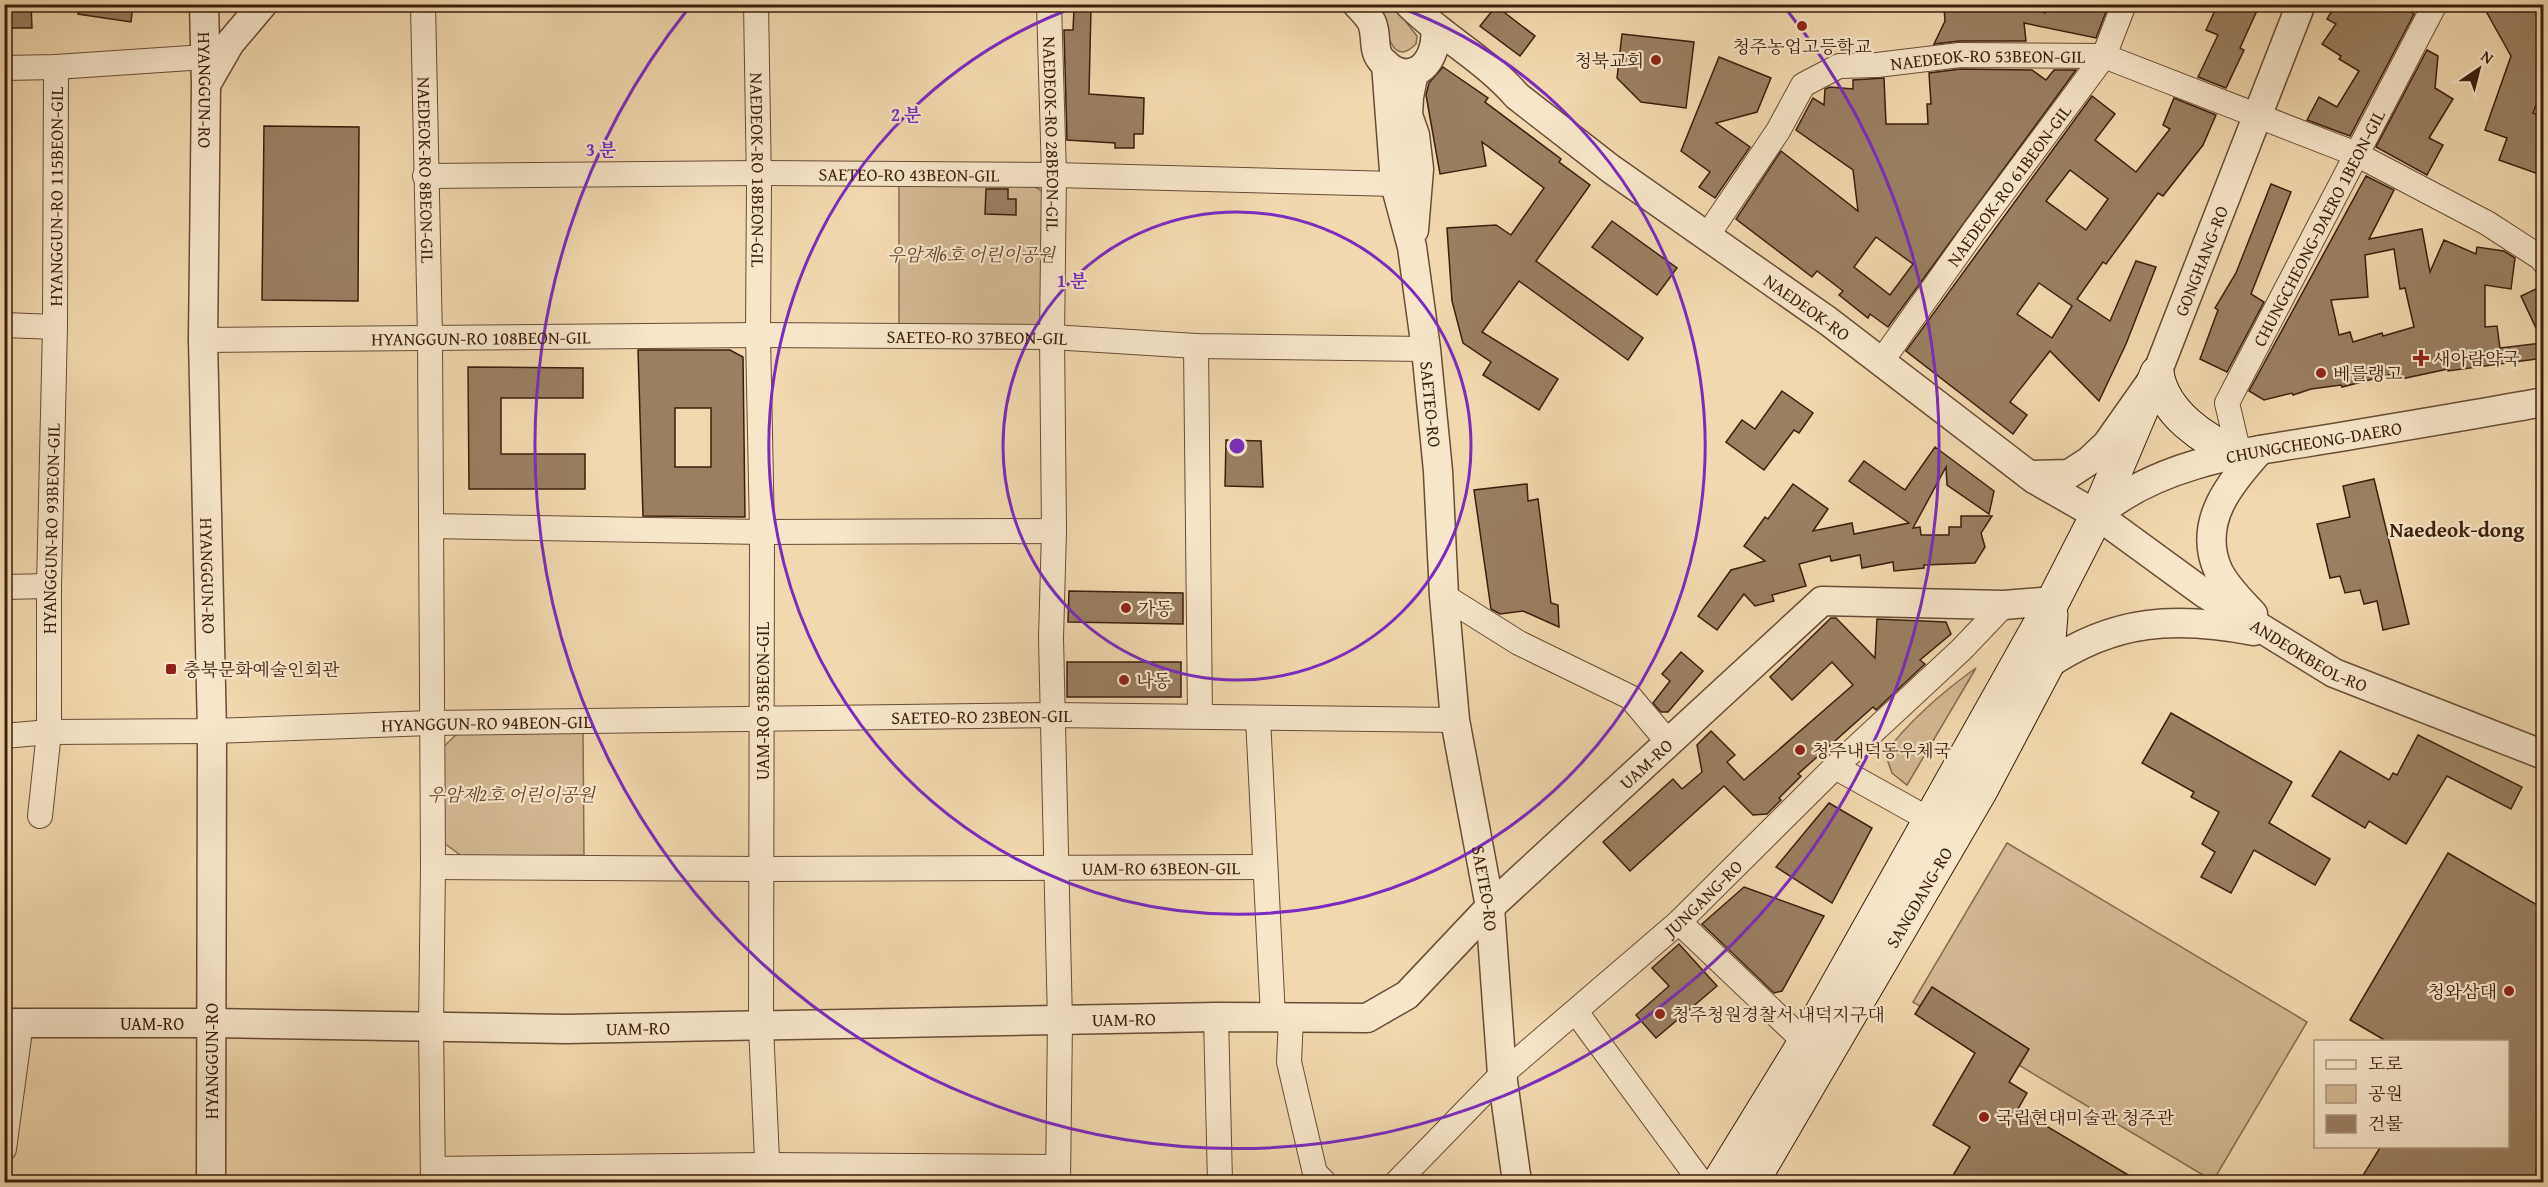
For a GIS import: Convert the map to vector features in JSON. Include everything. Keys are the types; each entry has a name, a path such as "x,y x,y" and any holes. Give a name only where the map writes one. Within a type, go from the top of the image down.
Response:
{"main road":[{"path":"2157,373 2159,387 2174,411 2214,441 2250,452"},
{"name":"GONGHANG-RO","path":"2097,516 2157,373"},
{"name":"SANGDANG-RO","path":"1719,1182 1805,1042 2053,601 2097,516"},
{"name":"SANGDANG-RO","path":"1752,1182 1980,792 2047,665 2053,601"}],"street":[{"name":"HYANGGUN-RO","path":"204,4 206,85 203,340 212,731 212,1182"},
{"path":"206,85 230,43 263,4"},
{"name":"NAEDEOK-RO 8BEON-GIL","path":"423,4 430,337 433,1176"},
{"name":"NAEDEOK-RO 18BEON-GIL","path":"756,4 759,173 758,335"},
{"name":"NAEDEOK-RO 28BEON-GIL","path":"1049,4 1054,175 1052,337"},
{"path":"1357,4 1371,21 1377,54 1386,64 1402,73 1428,51"},
{"name":"NAEDEOK-RO","path":"1409,4 1428,51 1504,81 1517,96 1611,169 1828,321 2029,475 2097,516"},
{"name":"NAEDEOK-RO 61BEON-GIL","path":"1881,362 2104,56 2124,4"},
{"name":"GONGHANG-RO","path":"2157,373 2301,4"},
{"name":"CHUNGCHEONG-DAERO 1BEON-GIL","path":"2250,452 2228,402 2435,4"},
{"path":"1412,247 1419,169 1415,135 1408,115 1409,97 1428,51"},
{"name":"NAEDEOK-RO 53BEON-GIL","path":"1707,236 1778,131 1803,85 1839,66 1877,65 1960,55 2104,56"},
{"path":"2104,56 2356,154 2487,223 2544,262"},
{"name":"HYANGGUN-RO 115BEON-GIL","path":"4,68 56,67 205,57"},
{"path":"1386,64 1395,184 1412,247"},
{"name":"HYANGGUN-RO 115BEON-GIL","path":"55,327 56,67"},
{"name":"SAETEO-RO 43BEON-GIL","path":"425,176 759,173 1054,175 1395,184"},
{"name":"SAETEO-RO","path":"1412,247 1426,349 1438,471 1444,596 1455,720 1490,908 1502,1074 1517,1182"},
{"path":"4,326 55,327"},
{"name":"HYANGGUN-RO 93BEON-GIL","path":"40,816 49,732 49,586 55,327"},
{"name":"HYANGGUN-RO 108BEON-GIL","path":"203,340 758,335"},
{"name":"SAETEO-RO 37BEON-GIL","path":"758,335 1052,337 1196,346 1426,349"},
{"name":"UAM-RO 53BEON-GIL","path":"758,335 762,532 761,1026 768,1174"},
{"name":"UAM-RO 63BEON-GIL","path":"1052,337 1054,531 1051,638 1060,1022 1058,1175"},
{"path":"1196,346 1200,716"},
{"path":"2029,475 2069,474 2089,461 2107,444 2157,373"},
{"name":"CHUNGCHEONG-DAERO","path":"2097,516 2115,500 2186,466 2250,452 2544,402"},
{"path":"2250,452 2220,500 2212,541 2218,570 2231,589 2270,634"},
{"name":"ANDEOKBEOL-RO","path":"2097,516 2204,593 2334,673 2541,752"},
{"path":"431,526 762,532 1054,531"},
{"path":"4,587 49,586"},
{"path":"1444,596 1519,643 1630,697 1668,742"},
{"name":"UAM-RO","path":"13,1023 211,1023 431,1028 1060,1022 1216,1017 1367,1018 1407,995 1490,908 1822,601 2004,605 2053,601"},
{"name":"JUNGANG-RO","path":"1397,1182 1502,1074 1679,922 1835,767 1961,650 2004,605"},
{"path":"2047,665 2061,655 2107,634 2156,622 2193,622 2270,634"},
{"name":"SAETEO-RO 23BEON-GIL","path":"762,719 1053,715 1455,720"},
{"path":"1258,718 1265,867 1282,1017 1289,1062 1315,1173 1324,1182"},
{"name":"HYANGGUN-RO 94BEON-GIL","path":"212,731 430,723 762,719"},
{"path":"4,736 49,732 212,731"},
{"path":"1835,767 1930,820"},
{"path":"433,867 761,870"},
{"name":"UAM-RO 63BEON-GIL","path":"761,870 1265,867"},
{"path":"1679,922 1805,1042"},
{"path":"1576,1012 1701,1182"},
{"path":"1216,1017 1220,1182"},
{"path":"4,1149 13,1023"},
{"path":"433,1176 638,1166 768,1174 928,1166 1058,1175"}],"green space":[{"path":"1372,5 1393,5 1417,36 1416,44 1409,50 1397,51"},
{"name":"우암제6호 어린이공원","path":"899,181 1027,182 1042,191 1044,317 1034,332 899,332"},
{"path":"1976,668 1907,785 1892,773 1885,753 1927,707"},
{"name":"우암제2호 어린이공원","path":"459,732 583,732 584,855 463,857 437,838 440,750"},
{"path":"2007,843 2307,1022 2213,1181 1913,1002"},
{"path":"786,1172 1034,1176 1040,1182 778,1182"}],"building":[{"path":"4,4 31,4 32,28 4,28"},
{"path":"78,4 133,4 131,22 78,14"},
{"path":"1970,4 2024,4 2045,13 2048,4 2109,4 2096,38 2024,23 2026,41 1960,41 1934,44 1945,21 1944,7"},
{"path":"2218,4 2260,4 2240,48 2244,50 2226,88 2198,77 2218,35 2206,30"},
{"path":"2336,4 2399,4 2414,14 2350,136 2307,120 2319,97 2337,107 2359,71 2339,59 2341,56 2322,44 2336,24 2327,19"},
{"path":"2482,4 2533,4 2544,24 2544,84 2533,113 2544,117 2544,176 2499,160 2507,138 2485,130 2511,56"},
{"path":"1496,6 1535,36 1520,56 1480,26"},
{"path":"1074,9 1091,9 1089,94 1144,98 1143,134 1134,134 1134,148 1115,148 1115,143 1067,140 1064,30 1073,30"},
{"name":"청북교회","path":"1622,34 1694,42 1686,108 1641,102 1617,78"},
{"path":"2427,50 2438,56 2435,88 2453,99 2429,138 2443,145 2427,175 2376,147"},
{"path":"1719,57 1771,78 1757,112 1716,123 1750,147 1715,198 1699,187 1710,172 1681,151"},
{"path":"1443,67 1488,98 1485,102 1561,159 1559,162 1590,185 1536,261 1643,338 1628,360 1519,281 1482,332 1558,379 1539,410 1483,375 1491,362 1463,343 1452,301 1447,228 1496,225 1511,235 1544,188 1482,142 1486,166 1440,174 1426,95 1429,83"},
{"path":"1961,69 2032,70 2046,80 2054,70 2076,70 1888,327 1870,314 1868,318 1839,295 1843,291 1817,271 1812,277 1736,219 1781,151 1858,211 1853,170 1796,130 1813,98 1824,105 1825,89 1830,87 1853,89 1853,80 1884,78 1886,124 1928,124 1927,104 1931,104 1929,73","holes":["1876,237 1913,264 1890,295 1854,267"]},
{"path":"2092,96 2115,114 2095,140 2136,172 2170,129 2163,125 2174,98 2216,115 2203,145 2163,196 2158,193 2106,264 2103,262 2077,299 2110,321 2136,261 2156,267 2126,344 2099,401 2050,351 2010,402 2027,415 2013,434 1906,351","holes":["2070,170 2108,199 2086,230 2046,201","2039,283 2072,306 2052,338 2017,314"]},
{"path":"264,126 359,127 358,301 262,300"},
{"path":"2366,176 2394,190 2369,239 2422,229 2430,272 2444,240 2476,254 2477,247 2504,251 2515,258 2511,289 2485,285 2485,327 2497,326 2500,348 2543,343 2521,296 2538,288 2544,300 2544,358 2448,371 2448,369 2401,379 2400,372 2342,387 2341,385 2311,389 2264,400 2249,391","holes":["2394,249 2400,289 2405,288 2414,327 2383,336 2382,333 2353,342 2350,332 2339,335 2331,300 2368,297 2365,255"]},
{"path":"2271,184 2291,192 2251,294 2264,302 2227,372 2200,359 2218,310 2215,308 2236,273"},
{"path":"986,189 1008,189 1008,199 1016,199 1016,215 985,214"},
{"path":"1612,221 1677,268 1657,295 1592,247"},
{"path":"638,350 730,350 743,357 745,517 643,516","holes":["675,408 711,408 711,467 675,467"]},
{"path":"468,367 583,368 583,398 501,398 501,454 585,454 585,489 469,489"},
{"path":"1782,391 1813,413 1799,433 1794,430 1764,470 1726,442 1742,420 1755,429"},
{"path":"1226,440 1261,441 1263,487 1225,486"},
{"path":"1935,447 1994,491 1989,514 1947,485 1946,467 1913,528 1920,527 1921,535 1949,535 1949,527 1961,527 1961,516 1992,516 1981,533 1985,547 1975,563 1924,565 1924,568 1894,571 1893,562 1862,568 1860,555 1831,561 1830,556 1799,564 1806,586 1772,595 1774,601 1755,606 1744,594 1717,630 1698,616 1731,570 1765,561 1744,546 1765,517 1768,519 1793,484 1828,509 1813,531 1852,523 1854,534 1909,523 1849,481 1864,461 1905,490"},
{"path":"2374,479 2409,624 2383,630 2377,601 2364,604 2360,590 2345,593 2340,576 2330,578 2317,524 2350,517 2343,486"},
{"path":"1527,484 1528,501 1538,499 1551,603 1558,605 1559,627 1523,611 1500,614 1491,609 1474,490"},
{"name":"가동","path":"1069,591 1183,593 1183,624 1068,622"},
{"path":"1831,618 1836,618 1875,658 1877,619 1946,622 1951,634 1920,660 1925,664 1876,710 1873,707 1798,774 1801,776 1767,814 1753,815 1724,786 1630,871 1603,842 1673,779 1682,789 1702,772 1697,745 1711,731 1735,755 1727,762 1744,780 1853,685 1832,662 1792,700 1770,677"},
{"path":"1681,652 1703,671 1668,712 1661,712 1653,703 1670,681 1662,674"},
{"name":"나동","path":"1067,662 1181,662 1181,697 1067,697"},
{"path":"2171,713 2292,782 2269,823 2330,859 2315,885 2254,850 2231,893 2201,877 2215,852 2202,844 2219,812 2191,797 2194,792 2142,763"},
{"path":"2418,735 2522,787 2511,809 2447,776 2406,844 2369,821 2365,828 2312,796 2340,751 2389,780 2393,773 2397,775"},
{"path":"1829,803 1872,828 1832,903 1776,867"},
{"path":"2448,853 2544,909 2544,1182 2359,1182 2380,1148 2509,1148 2509,1040 2384,1040 2350,1020"},
{"path":"1744,887 1824,916 1782,991 1774,993 1702,924"},
{"path":"1679,944 1717,986 1656,1038 1636,1015 1669,986 1652,968"},
{"name":"국립현대미술관 청주관","path":"1932,987 2029,1049 2009,1082 2027,1093 2018,1109 2140,1182 1949,1182 1970,1147 1933,1125 1975,1053 1915,1014"}],"place":[{"name":"청주농업고등학교","path":"1802,26"},
{"name":"청북교회","path":"1656,60"},
{"name":"새아람약국","path":"2421,358"},
{"name":"베를랭고","path":"2321,373"},
{"name":"가동","path":"1126,608"},
{"name":"충북문화예술인회관","path":"171,669"},
{"name":"나동","path":"1124,680"},
{"name":"청주내덕동우체국","path":"1800,750"},
{"name":"청와삼대","path":"2509,991"},
{"name":"청주청원경찰서 내덕지구대","path":"1660,1014"},
{"name":"국립현대미술관 청주관","path":"1984,1117"}],"district":[{"name":"Naedeok-dong","path":"2457,529"}]}
